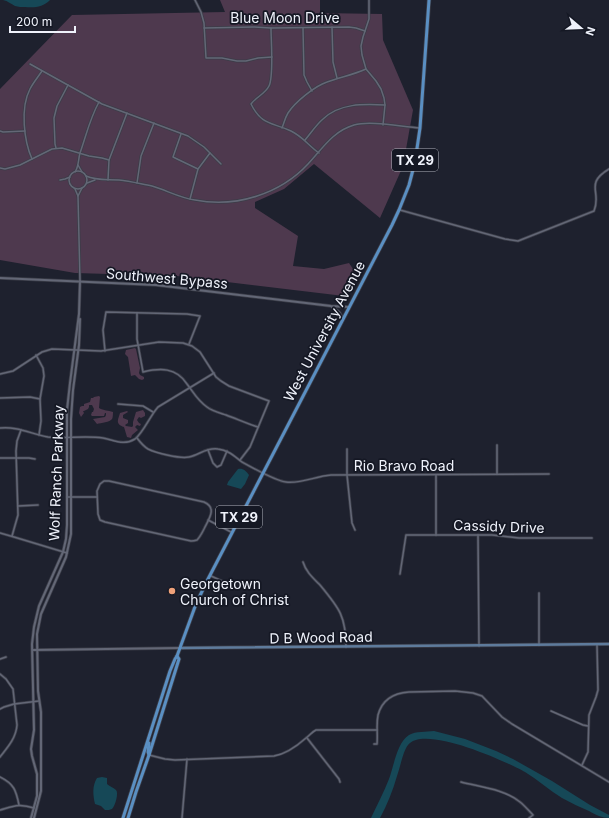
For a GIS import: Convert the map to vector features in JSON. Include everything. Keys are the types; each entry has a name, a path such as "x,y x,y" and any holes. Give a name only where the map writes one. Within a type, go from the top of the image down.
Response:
{"main road":[{"name":"West University Avenue","path":"123,818 170,671 209,575 399,210 415,162 420,128 429,0"},
{"name":"D B Wood Road","path":"180,648 609,644"},
{"name":"West University Avenue","path":"128,818 180,659 177,656"},
{"path":"149,737 149,755"},
{"path":"139,768 141,773 139,785"}],"street":[{"path":"195,0 204,23 206,58 222,58 237,61 272,57"},
{"path":"369,0 369,19 361,46 362,55 366,69 381,89 384,98 385,105 383,124"},
{"path":"332,27 333,62 337,78"},
{"name":"Blue Moon Drive","path":"204,28 349,27 365,31"},
{"path":"271,28 272,78 266,91 251,104 263,121 292,131 305,140 319,153"},
{"path":"303,28 304,75 312,91"},
{"path":"30,64 99,102 181,133 197,142 221,164"},
{"path":"282,128 287,114 293,106 316,87 337,78 356,74 366,69"},
{"path":"32,159 26,140 24,112 29,90 42,71"},
{"path":"56,148 54,118 57,106 68,85"},
{"path":"63,180 75,172 92,115 99,102"},
{"path":"305,140 323,119 337,110 364,104 385,105"},
{"path":"108,180 110,160 127,113"},
{"path":"137,183 142,156 154,123"},
{"path":"78,165 86,176 96,179 121,180 153,186 190,199 208,202 235,201 252,198 267,193 280,186 305,168 334,136 347,127 363,123 420,128"},
{"path":"0,131 25,131"},
{"path":"181,133 173,157 198,168"},
{"path":"0,168 20,165 56,148 62,148 89,156 110,160"},
{"path":"190,199 198,168 210,153"},
{"path":"399,210 518,241 594,211 596,207 595,183 597,178 609,169"},
{"path":"75,172 82,172"},
{"path":"70,176 70,183"},
{"path":"86,176 87,183"},
{"path":"60,180 70,183 75,189 82,188 87,183 96,179"},
{"name":"Wolf Ranch Parkway","path":"78,196 82,188"},
{"name":"Wolf Ranch Parkway","path":"31,818 36,808 38,785 37,773 31,752 34,728 33,630 37,612 63,552 67,528 68,405 79,314 80,281 78,196 75,189"},
{"name":"Southwest Bypass","path":"0,278 156,285 349,307"},
{"path":"331,306 340,312 342,322"},
{"path":"105,351 103,330 106,312 187,314 200,316 189,344"},
{"path":"137,312 138,346 143,372 158,370 172,371 183,379 196,398 209,408 258,428"},
{"name":"Wolf Ranch Parkway","path":"34,818 41,791 41,712 38,691 37,634 41,614 67,553 72,529 71,437 73,396 79,350 79,314"},
{"path":"0,374 13,371 36,355 52,348 105,351 159,342 189,344 200,352 214,373 226,385 269,401 250,447 240,460"},
{"path":"36,355 40,362 44,380 40,399 41,424 39,435"},
{"path":"0,428 12,428 49,437 100,438 122,443 130,442 136,438 153,412 163,404 214,373"},
{"path":"0,398 30,397 40,399"},
{"path":"118,404 142,406 153,412"},
{"path":"12,536 17,519 18,506 16,458 21,430"},
{"path":"136,438 148,449 179,457 189,457 208,449 217,448 227,451 221,465 217,467 213,463 208,449"},
{"path":"497,445 497,474"},
{"path":"347,449 347,475 352,523 355,530"},
{"name":"Rio Bravo Road","path":"227,451 262,472 284,482 304,481 326,475 549,474"},
{"path":"0,458 35,459"},
{"path":"436,475 436,535"},
{"path":"109,480 207,503 210,505 211,510 208,520 198,539 193,541 102,521 98,514 98,486 104,481 109,480"},
{"path":"67,497 97,496"},
{"path":"18,506 38,505"},
{"path":"208,520 231,532"},
{"path":"0,533 67,553"},
{"name":"Cassidy Drive","path":"400,574 406,535 496,535 519,538 592,538"},
{"path":"478,535 480,646"},
{"path":"303,562 306,570 340,612 344,621 346,647"},
{"path":"209,575 231,585"},
{"path":"539,593 539,645"},
{"path":"582,766 588,752 589,712 598,690 597,645"},
{"name":"D B Wood Road","path":"33,650 180,648"},
{"path":"0,659 6,657"},
{"path":"0,674 6,679 13,689 17,724 15,737 0,757"},
{"path":"374,744 377,744 378,716 381,708 388,699 394,695 402,692 469,692 482,696 502,717 512,724 609,782"},
{"path":"0,709 14,704 39,701"},
{"path":"551,712 588,726"},
{"path":"149,755 165,759 274,756 285,753 307,738 314,730 378,730"},
{"path":"307,738 339,778 340,782"},
{"path":"182,818 187,759"},
{"path":"0,777 8,781 14,787 19,805"},
{"path":"461,782 506,794 514,798 521,802 532,815 529,818"},
{"path":"0,810 19,805 26,805 36,808"}],"shaded area":[{"path":"220,0 320,0 320,13 382,14 383,40 413,110 403,166 380,218 314,164 284,189 255,202 255,208 298,236 293,266 324,269 349,263 357,275 344,296 177,276 75,273 0,260 0,89 72,15 225,12"},
{"path":"135,348 140,368 139,373 144,377 142,380 135,375 131,376 128,357 125,354 126,350"},
{"path":"99,396 99,408 113,412 113,416 109,421 97,424 93,419 105,417 106,413 104,416 92,416 91,415 94,409 92,405 89,405 88,409 83,411 84,413 81,417 79,413 80,407 90,402 91,398"},
{"path":"143,410 145,416 141,418 139,417 137,420 141,424 140,426 137,425 135,427 138,430 132,435 131,438 127,437 124,427 118,423 120,413 128,412 123,415 123,418 128,420 128,423 125,425 126,426 132,427 136,412"}],"water":[{"path":"3,0 50,0 42,6 20,7"},
{"path":"238,469 244,470 249,475 241,489 227,485"},
{"path":"434,731 465,739 513,759 609,815 609,818 599,816 565,800 525,772 501,761 466,747 430,739 417,740 408,745 403,755 392,792 383,813 380,818 371,818 391,774 396,755 405,738 418,732"},
{"path":"97,778 107,778 107,784 117,792 117,797 112,809 110,810 105,810 101,806 95,804 93,794 94,784"}],"place":[{"name":"Georgetown Church of Christ","path":"172,591"}]}
